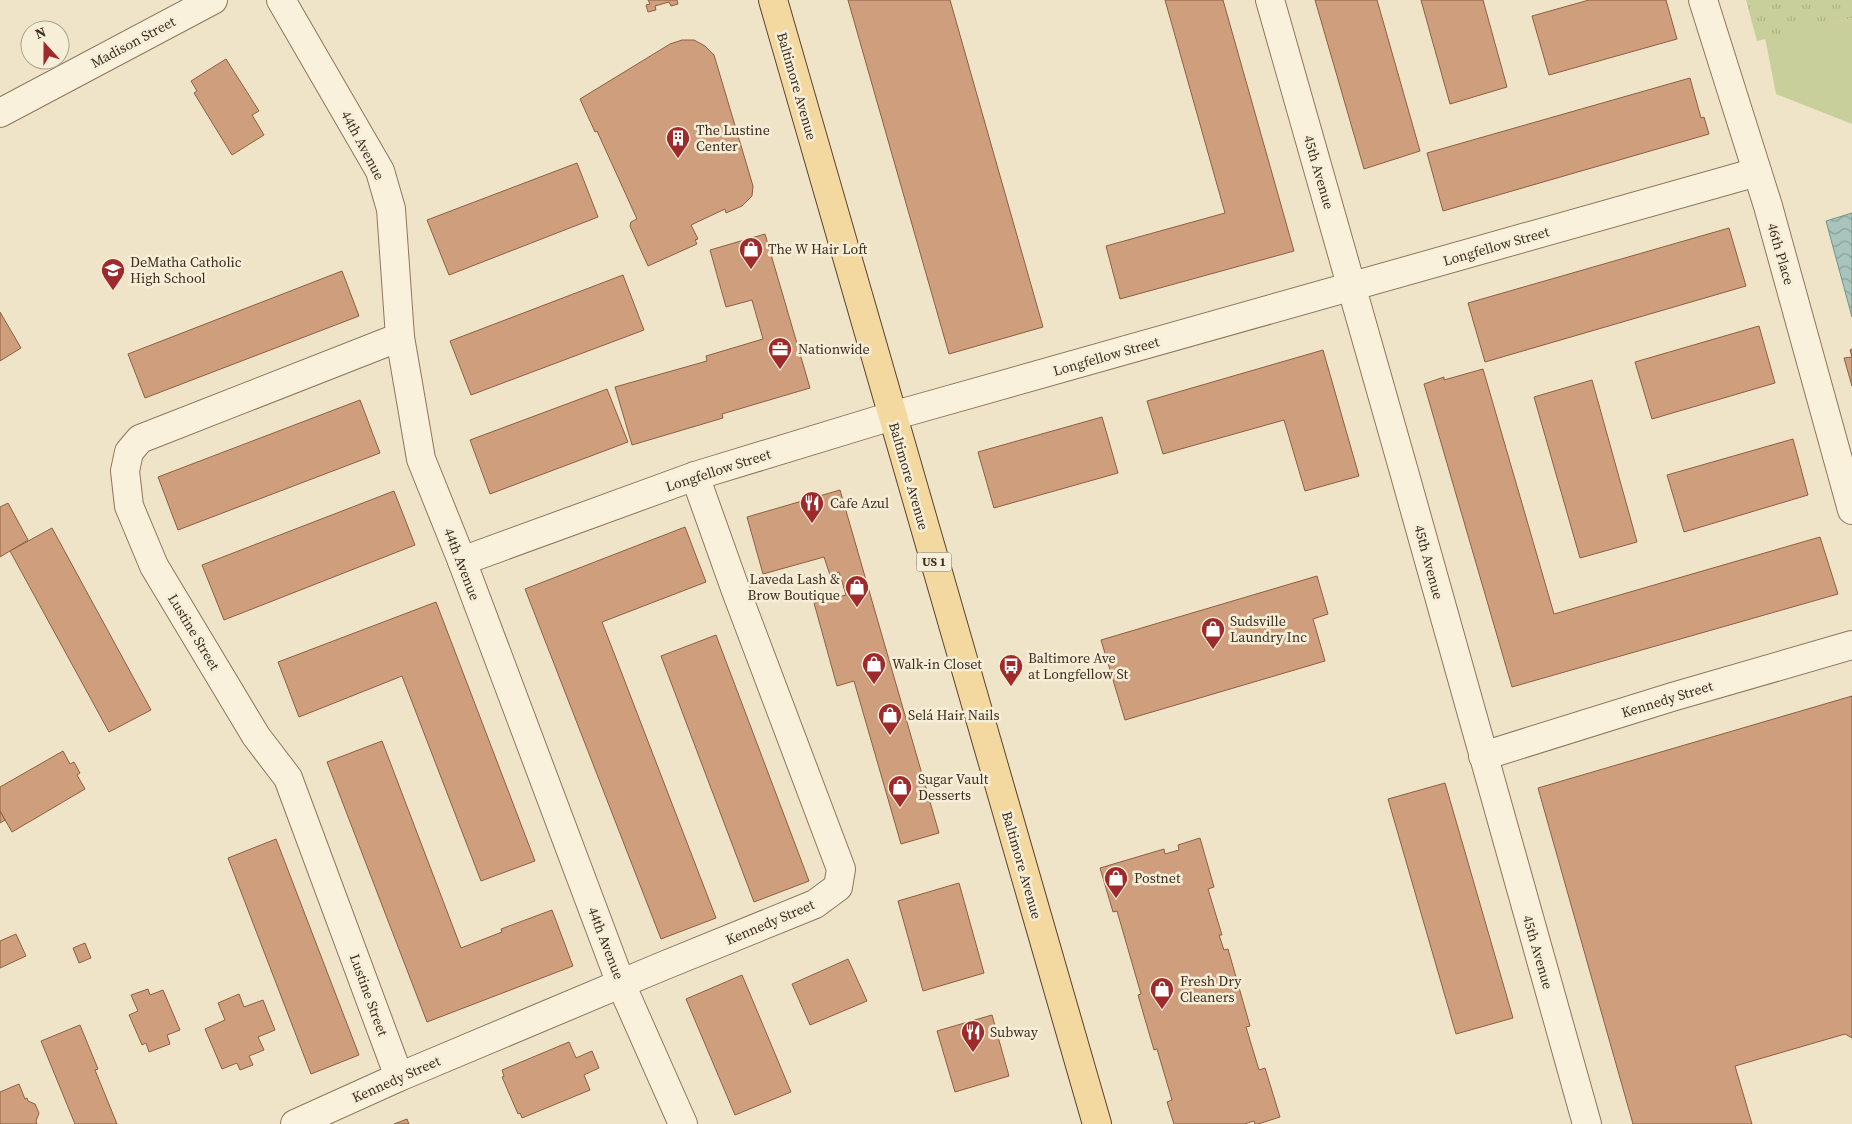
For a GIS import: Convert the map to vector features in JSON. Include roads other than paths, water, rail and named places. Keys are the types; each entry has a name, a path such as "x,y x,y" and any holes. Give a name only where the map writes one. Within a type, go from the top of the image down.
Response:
{"main road":[{"name":"Baltimore Avenue","path":"773,0 1097,1124"}],"street":[{"name":"Madison Street","path":"0,113 213,0"},
{"name":"44th Avenue","path":"281,0 380,171 391,209 400,337 421,459 462,561 621,984 683,1124"},
{"name":"45th Avenue","path":"1270,0 1352,286 1586,1124"},
{"name":"46th Place","path":"1703,0 1757,172 1852,510"},
{"name":"Longfellow Street","path":"462,561 695,476 892,416 1757,172"},
{"name":"Lustine Street","path":"399,1078 288,778 256,736 154,566 129,506 125,471 129,452 140,439 400,337"},
{"name":"Kennedy Street","path":"295,1124 621,984 815,904 838,887 841,869 736,591 695,476"},
{"name":"Kennedy Street","path":"1483,756 1672,697 1852,645"}],"water":[{"path":"1852,213 1852,317 1826,221"}],"place":[{"name":"The Lustine Center","path":"678,159"},
{"name":"The W Hair Loft","path":"751,270"},
{"name":"DeMatha Catholic High School","path":"113,291"},
{"name":"Nationwide","path":"780,370"},
{"name":"Cafe Azul","path":"812,524"},
{"name":"Laveda Lash & Brow Boutique","path":"857,608"},
{"name":"Sudsville Laundry Inc","path":"1213,650"},
{"name":"Walk-in Closet","path":"874,685"},
{"name":"Baltimore Ave at Longfellow St","path":"1011,687"},
{"name":"Selá Hair Nails","path":"890,736"},
{"name":"Sugar Vault Desserts","path":"900,808"},
{"name":"Postnet","path":"1116,899"},
{"name":"Fresh Dry Cleaners","path":"1162,1010"},
{"name":"Subway","path":"973,1053"}]}
